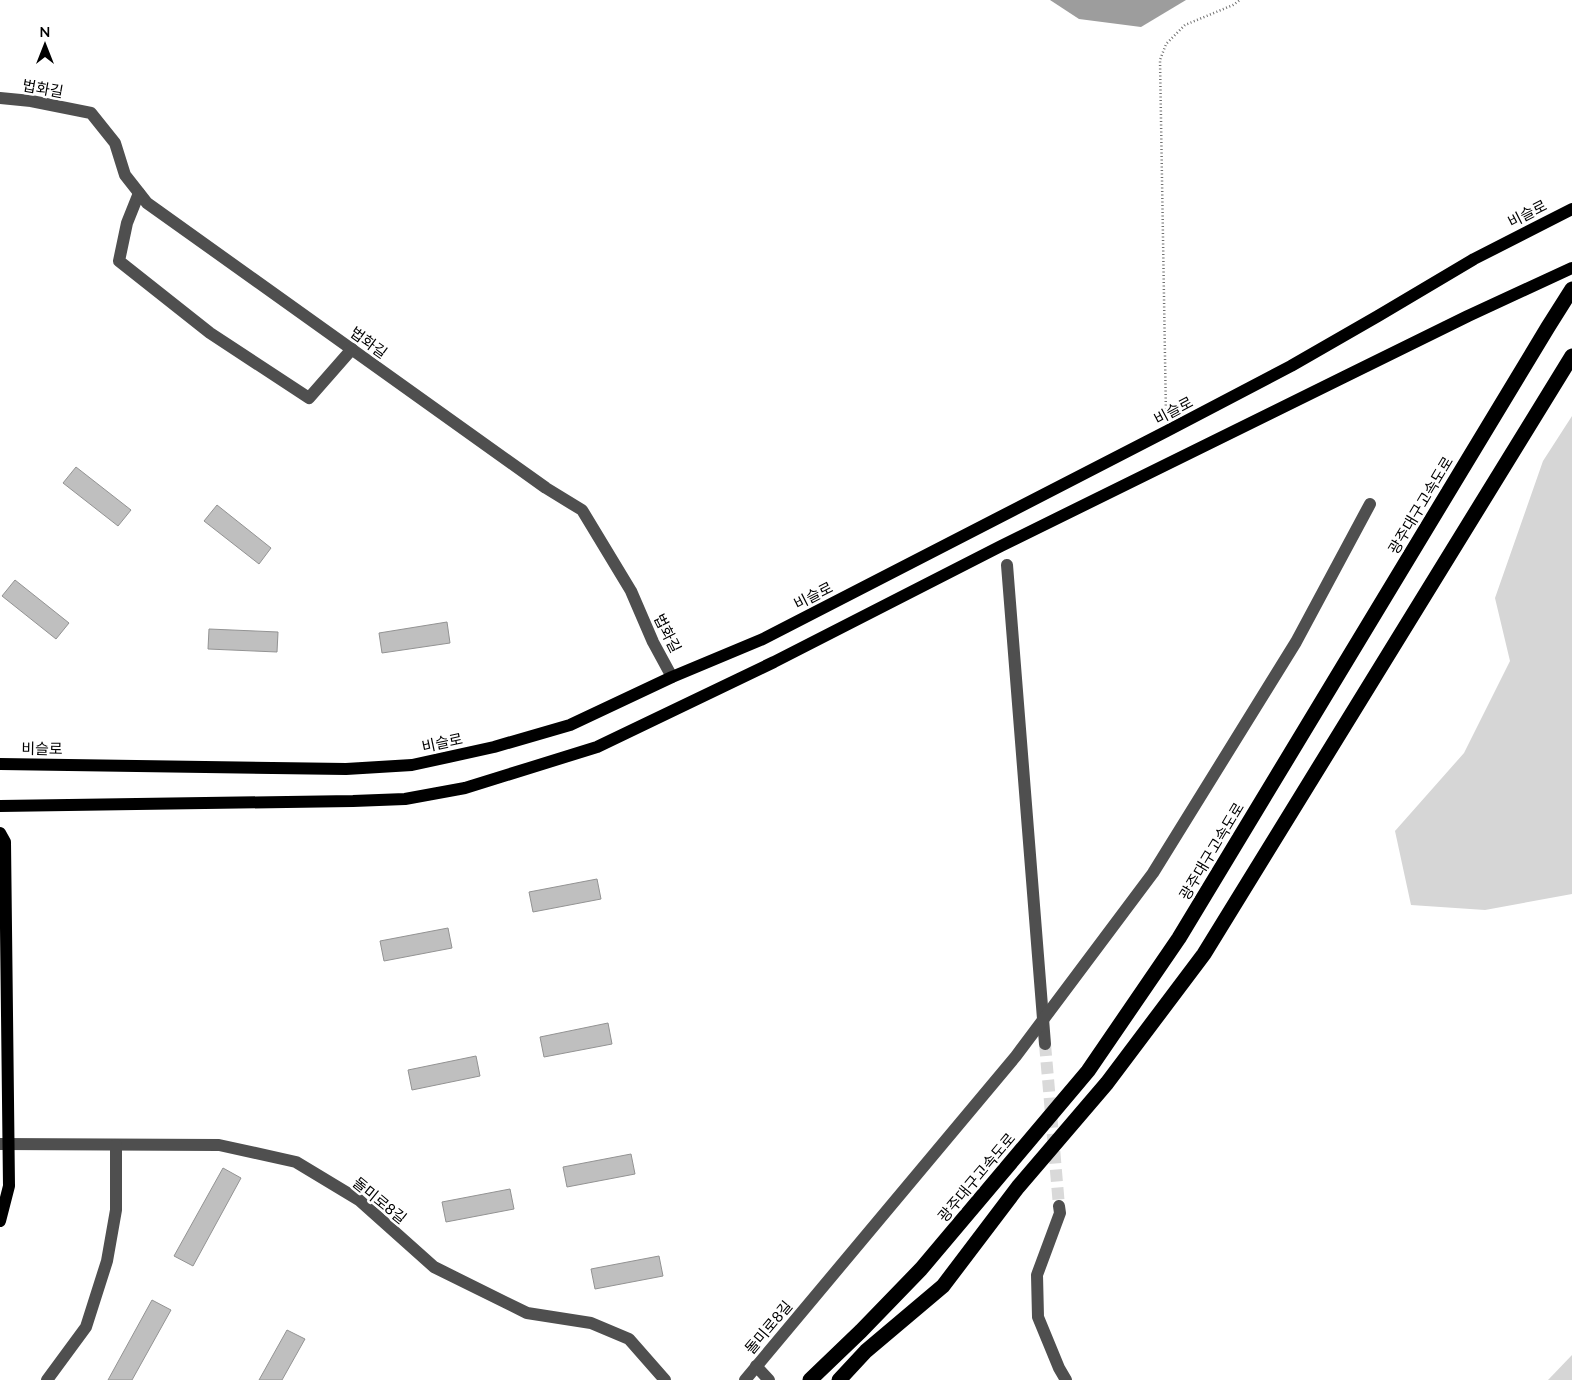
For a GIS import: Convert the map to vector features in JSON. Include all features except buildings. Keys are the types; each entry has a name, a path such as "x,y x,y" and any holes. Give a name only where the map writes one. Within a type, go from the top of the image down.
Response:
{"highway":[{"name":"광주대구고속도로","path":"810,1380 921,1269 1088,1071 1179,938 1572,289"},
{"path":"839,1380 866,1351 943,1286 1018,1187 1107,1083 1204,954 1572,356"}],"main road":[{"name":"비슬로","path":"0,764 346,769 412,765 494,747 570,726 672,677 763,639 1167,431 1291,366 1474,259 1572,209"},
{"path":"0,806 405,799 465,788 597,747 774,662 1001,546 1468,316 1572,268"},
{"path":"0,833 5,842 4,1144 9,1186 0,1221"}],"street":[{"name":"법화길","path":"0,98 31,101 91,113 115,143 125,175 147,203 546,488 582,510 631,592 653,642 672,677"},
{"path":"139,193 127,223 119,262 210,333 309,398 352,349"},
{"name":"돌미로8길","path":"745,1380 1016,1056 1153,873 1296,642 1370,504"},
{"path":"1008,565 1045,1044"},
{"name":"돌미로8길","path":"4,1144 219,1146 296,1162 359,1200 434,1268 528,1314 591,1323 629,1339 665,1380"},
{"path":"47,1380 86,1327 107,1261 116,1210 116,1145"},
{"path":"1059,1206 1060,1213 1037,1275 1038,1316 1059,1368 1066,1380"},
{"path":"756,1366 770,1380"}],"path":[{"path":"1167,431 1160,60 1166,44 1185,25 1233,6 1240,0"}],"shaded area":[{"path":"1050,0 1186,0 1141,27 1079,19"},
{"path":"1572,416 1572,894 1485,910 1411,905 1395,831 1464,753 1510,661 1495,598 1543,461"},
{"path":"1572,1355 1572,1380 1548,1380"}],"tunnel":[{"path":"1045,1044 1059,1206"}]}
